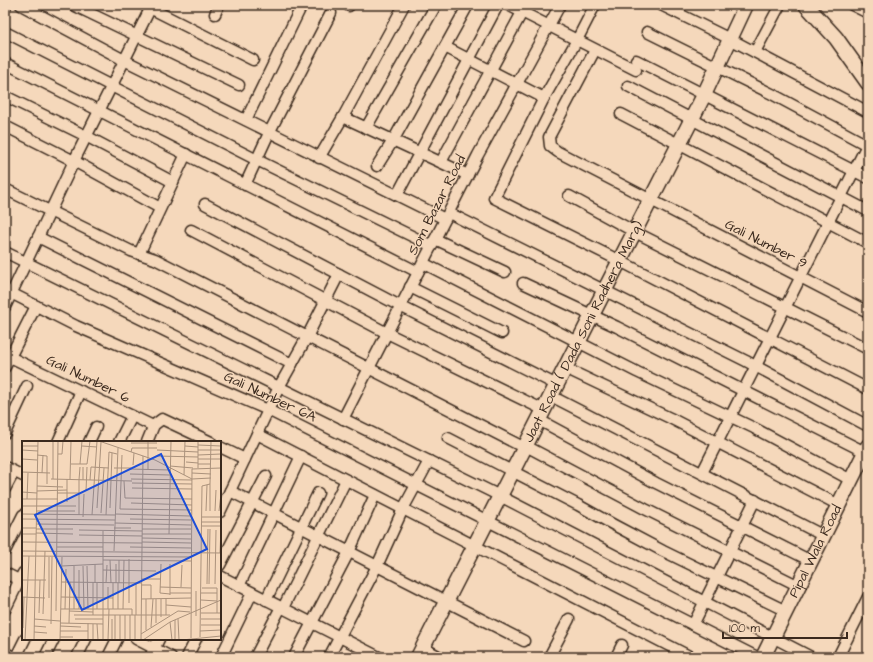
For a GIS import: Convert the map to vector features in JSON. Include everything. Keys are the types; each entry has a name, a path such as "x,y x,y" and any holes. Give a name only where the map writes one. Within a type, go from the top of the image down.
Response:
{"street":[{"path":"20,5 124,60 319,158 605,290 755,366 868,426"},
{"path":"73,5 239,85"},
{"path":"246,120 302,5"},
{"path":"319,158 404,5"},
{"path":"366,128 436,5"},
{"path":"377,166 394,140 468,5"},
{"path":"397,195 498,5"},
{"path":"508,5 524,9 548,26 595,50 636,65 704,95 868,178"},
{"name":"Som Bazar Road","path":"343,419 468,175 560,5"},
{"path":"595,5 544,98 494,198 620,261 868,389"},
{"path":"661,5 730,39 868,112"},
{"name":"Jaat Road ( Dada Soni Radhera Marg)","path":"420,652 475,545 489,521 500,496 578,341 692,119 746,5"},
{"path":"755,52 780,5"},
{"path":"806,5 836,38 868,83"},
{"path":"852,5 868,13"},
{"path":"5,308 8,292 26,262 98,111 136,36 149,6 253,60"},
{"path":"441,162 524,9"},
{"path":"245,185 256,160 331,13"},
{"path":"5,32 256,160 434,242 505,272"},
{"path":"646,32 772,94 867,144 702,473"},
{"path":"445,47 544,98"},
{"name":"Gali Number 9","path":"595,50 548,137 550,146 558,152 868,312"},
{"path":"5,63 245,185 578,341 637,372 730,416 851,480"},
{"path":"628,86 840,198 868,211"},
{"path":"5,96 86,136 173,182"},
{"path":"620,114 868,243"},
{"path":"343,117 468,175"},
{"path":"5,126 74,161 160,208"},
{"path":"139,254 186,154"},
{"path":"5,189 139,254 155,258 368,369 798,586"},
{"path":"569,196 635,232 868,349"},
{"path":"205,204 400,306 702,473 824,536"},
{"path":"191,230 325,302 542,415 656,483 811,561"},
{"path":"38,237 292,364"},
{"path":"5,252 500,496 811,657"},
{"path":"221,510 279,387 307,337 339,274"},
{"path":"523,283 592,315 743,391 866,449"},
{"path":"410,287 502,333"},
{"name":"Gali Number 6A","path":"8,292 90,333 268,410 757,657"},
{"path":"5,367 36,306"},
{"name":"Gali Number 6","path":"10,357 150,425 154,425"},
{"path":"565,368 670,418 839,506"},
{"path":"5,433 27,386"},
{"path":"58,441 81,391"},
{"path":"120,441 132,416"},
{"path":"147,441 154,425 159,420 164,420 206,441"},
{"path":"89,441 96,427"},
{"path":"257,434 691,657"},
{"path":"448,438 578,504 614,526 786,610"},
{"path":"221,447 245,459"},
{"name":"Pipal Wala Road","path":"763,657 866,449"},
{"path":"239,586 300,456"},
{"path":"329,657 377,566 403,509 429,461"},
{"path":"5,467 19,474 5,489"},
{"path":"221,563 266,476"},
{"path":"256,657 319,537 346,480"},
{"path":"230,491 524,641"},
{"path":"266,600 318,494"},
{"path":"294,657 349,552 375,495"},
{"path":"692,625 755,500"},
{"path":"5,551 22,517"},
{"path":"5,573 22,578 5,610"},
{"path":"221,577 379,657"},
{"path":"221,657 252,593"},
{"path":"838,657 868,597"},
{"path":"549,657 569,619"},
{"path":"5,653 15,657 24,640"},
{"path":"45,657 54,640"},
{"path":"78,657 86,640"},
{"path":"108,657 116,640"},
{"path":"138,640 171,657"},
{"path":"186,657 195,640"},
{"path":"616,657 622,645"},
{"path":"420,652 440,657"}]}
